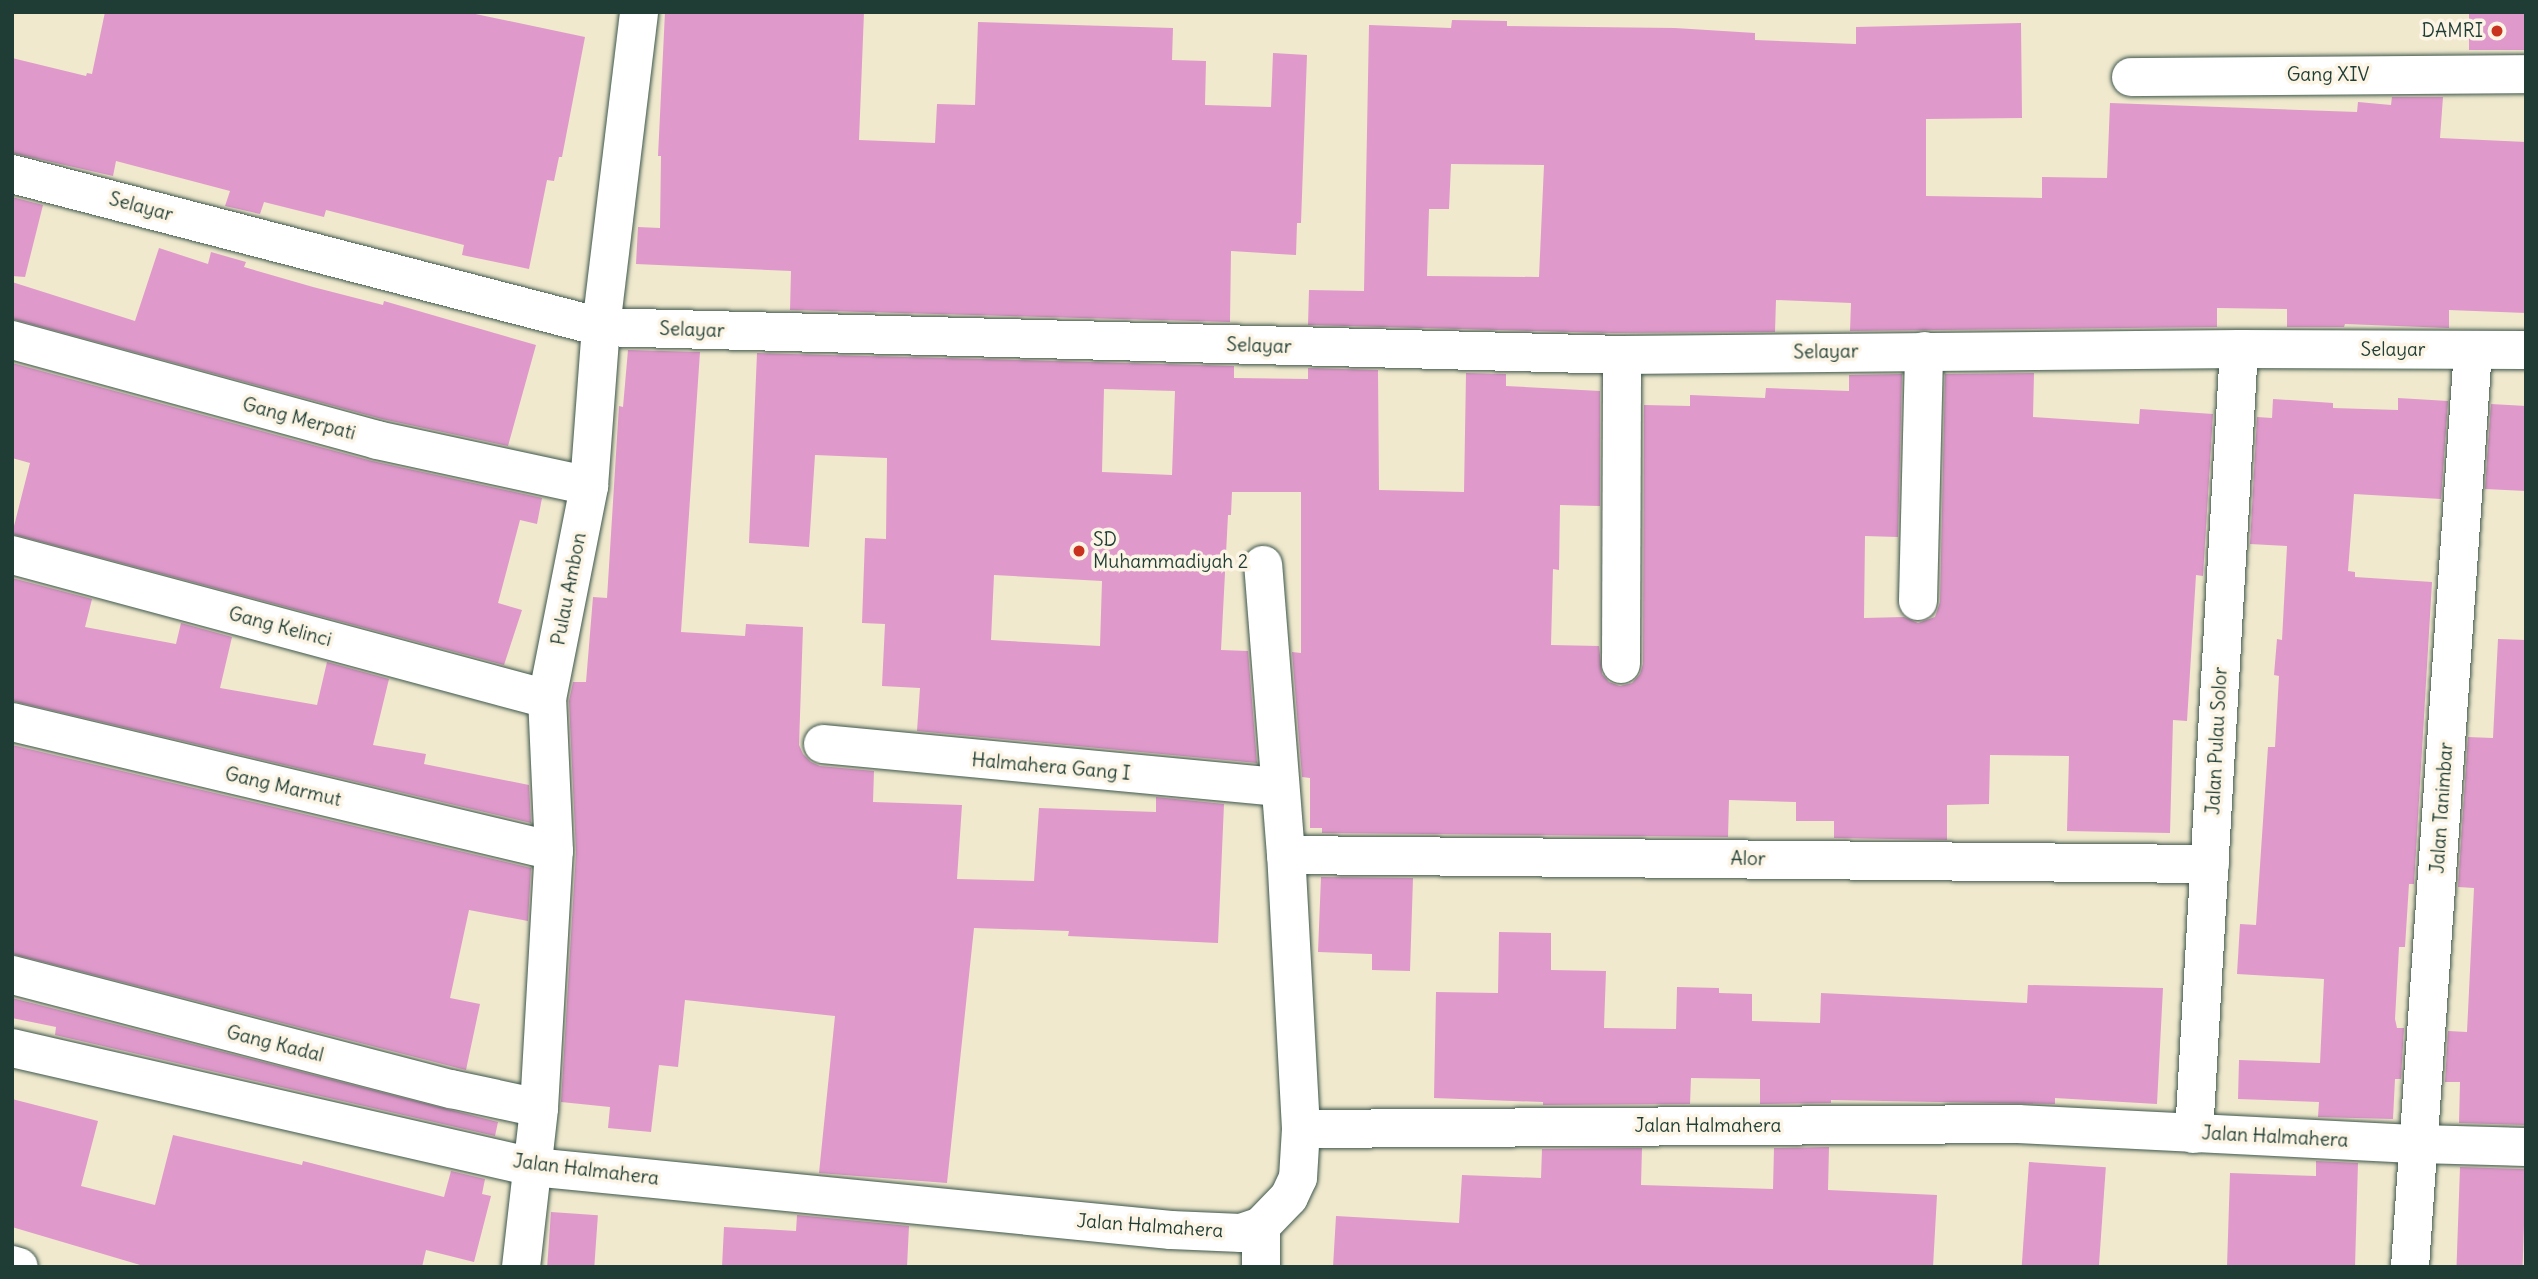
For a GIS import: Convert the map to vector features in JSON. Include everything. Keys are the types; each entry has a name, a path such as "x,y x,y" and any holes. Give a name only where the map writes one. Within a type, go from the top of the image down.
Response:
{"street":[{"name":"Pulau Ambon","path":"521,1267 539,1108 554,851 547,699 589,486 601,327 634,13"},
{"name":"Gang XIV","path":"2131,77 2526,74"},
{"name":"Selayar","path":"12,174 601,327 1622,355 2239,349 2526,350"},
{"name":"Gang Merpati","path":"12,340 160,383 377,440 589,486"},
{"name":"Jalan Pulau Solor","path":"2194,1134 2239,349"},
{"name":"Jalan Tanimbar","path":"2410,1267 2473,350"},
{"path":"1918,601 1924,351"},
{"path":"1621,664 1622,355"},
{"name":"Gang Kelinci","path":"12,555 547,699"},
{"path":"1261,1267 1261,1226 1289,1197 1298,1178 1301,1129 1286,855 1263,565"},
{"name":"Gang Marmut","path":"12,722 554,851"},
{"name":"Halmahera Gang I","path":"823,744 1279,787"},
{"name":"Alor","path":"1286,855 2210,864"},
{"name":"Gang Kadal","path":"12,975 451,1089 539,1108"},
{"name":"Jalan Halmahera","path":"12,1048 533,1167 1171,1230 1241,1233 1261,1226"},
{"name":"Jalan Halmahera","path":"1301,1129 2018,1124 2526,1147"},
{"path":"12,1265 19,1267"}],"building":[{"path":"105,12 466,12 585,37 562,157 559,157 554,181 547,180 529,269 462,255 464,245 326,210 324,217 264,202 260,214 225,206 230,191 116,161 113,176 12,153 12,58 86,76 87,73 92,74"},
{"path":"665,12 864,12 859,140 935,143 937,104 975,105 978,22 1173,28 1172,60 1206,61 1205,105 1271,107 1273,53 1307,55 1301,223 1297,223 1296,255 1231,251 1230,322 790,310 791,271 636,264 638,227 660,228 661,156 658,156"},
{"name":"DAMRI","path":"2469,12 2526,12 2526,50 2469,50"},
{"path":"1452,20 1507,21 1507,26 1675,28 1755,33 1755,40 1856,44 1856,27 2021,23 2022,118 1926,119 1926,196 2042,198 2042,177 2107,178 2110,103 2357,112 2358,102 2391,105 2392,97 2443,97 2440,138 2526,142 2526,313 2449,310 2449,328 2345,324 2344,327 2287,327 2287,309 2217,308 2217,327 1850,331 1851,303 1776,300 1775,332 1613,333 1308,325 1309,290 1364,291 1369,25 1451,28","holes":["1451,164 1544,165 1539,277 1427,276 1429,209 1449,209"]},
{"path":"12,197 43,205 25,277 12,276"},
{"path":"159,248 208,264 211,252 246,262 244,267 313,287 383,305 384,301 536,345 508,446 382,419 12,319 12,282 135,321"},
{"path":"628,350 700,352 681,632 745,636 746,624 803,627 799,745 803,754 820,766 874,771 873,802 962,805 957,879 1034,881 1039,808 1156,812 1156,797 1224,804 1218,943 1068,936 1069,931 974,928 947,1183 819,1173 835,1016 685,1000 678,1067 659,1065 651,1132 608,1128 610,1107 561,1102 576,852 569,701 573,682 586,682 593,597 607,598 619,406 623,407"},
{"path":"757,353 1234,366 1234,378 1308,379 1308,368 1378,370 1379,490 1464,492 1466,373 1506,374 1506,386 1600,391 1600,506 1560,505 1559,570 1553,569 1551,645 1599,646 1602,674 1609,682 1620,686 1632,683 1640,674 1643,664 1644,405 1690,406 1690,395 1765,398 1766,388 1849,391 1849,375 1902,374 1898,537 1865,536 1864,618 1904,617 1918,623 1935,617 1940,602 1945,374 2034,373 2033,417 2139,424 2140,409 2213,414 2203,576 2196,575 2187,721 2173,720 2170,833 2067,831 2069,756 1990,755 1989,804 1947,805 1947,840 1834,838 1834,821 1796,821 1796,802 1729,800 1728,837 1322,833 1322,828 1310,828 1310,778 1302,777 1292,652 1301,653 1301,492 1232,492 1231,515 1228,515 1221,650 1248,651 1257,763 917,731 920,688 882,686 885,624 862,623 865,538 886,539 887,458 815,455 809,547 749,543","holes":["1104,389 1175,391 1172,475 1102,472","994,575 1102,581 1100,646 991,640"]},
{"path":"12,363 372,461 542,498 537,524 520,520 498,603 522,610 504,665 12,534 30,463 12,458"},
{"path":"2398,398 2448,401 2441,499 2354,494 2348,571 2355,572 2355,577 2432,582 2414,884 2409,884 2405,947 2399,947 2395,1019 2397,1028 2404,1028 2401,1079 2395,1079 2393,1119 2318,1117 2319,1102 2238,1099 2239,1060 2320,1063 2324,979 2237,974 2240,924 2256,925 2268,747 2275,747 2279,676 2274,675 2277,639 2282,640 2287,546 2250,544 2257,417 2272,418 2273,399 2333,403 2333,408 2398,410"},
{"path":"2491,404 2526,406 2526,491 2485,489"},
{"path":"12,578 92,599 85,627 176,644 181,623 232,637 220,688 317,705 327,662 389,679 373,745 426,754 424,764 529,785 531,823 12,701"},
{"path":"2498,639 2526,640 2526,1125 2459,1123 2460,1082 2445,1082 2448,1031 2467,1032 2474,888 2458,887 2468,737 2493,738"},
{"path":"12,745 531,868 528,921 469,910 450,998 480,1004 466,1070 12,954"},
{"path":"1321,877 1413,878 1410,971 1372,970 1372,954 1318,952"},
{"path":"1499,932 1551,933 1551,970 1606,971 1604,1028 1676,1029 1677,987 1719,988 1719,993 1752,994 1752,1021 1820,1023 1821,993 2027,1003 2028,985 2163,988 2157,1104 2055,1098 2055,1104 1831,1100 1831,1103 1760,1104 1760,1079 1691,1078 1690,1104 1543,1105 1543,1102 1434,1098 1436,992 1498,993"},
{"path":"12,998 498,1122 495,1136 55,1035 56,1027 12,1018"},
{"path":"12,1099 98,1121 81,1186 155,1205 173,1135 302,1165 303,1161 444,1197 451,1171 485,1179 482,1194 491,1196 474,1262 426,1250 422,1267 147,1267 12,1227"},
{"path":"1829,1147 1828,1190 1937,1195 1933,1267 1333,1267 1336,1216 1459,1223 1462,1175 1541,1178 1542,1149 1642,1148 1641,1185 1773,1189 1774,1148"},
{"path":"2316,1161 2358,1163 2355,1267 2227,1267 2230,1173 2316,1176"},
{"path":"2029,1162 2106,1167 2099,1267 2022,1267"},
{"path":"2460,1167 2526,1169 2523,1267 2457,1267"},
{"path":"551,1212 598,1215 594,1267 547,1267"},
{"path":"797,1215 909,1226 907,1267 722,1267 724,1227 796,1231"}],"place":[{"name":"DAMRI","path":"2497,31"},
{"name":"SD Muhammadiyah 2","path":"1079,551"}]}
